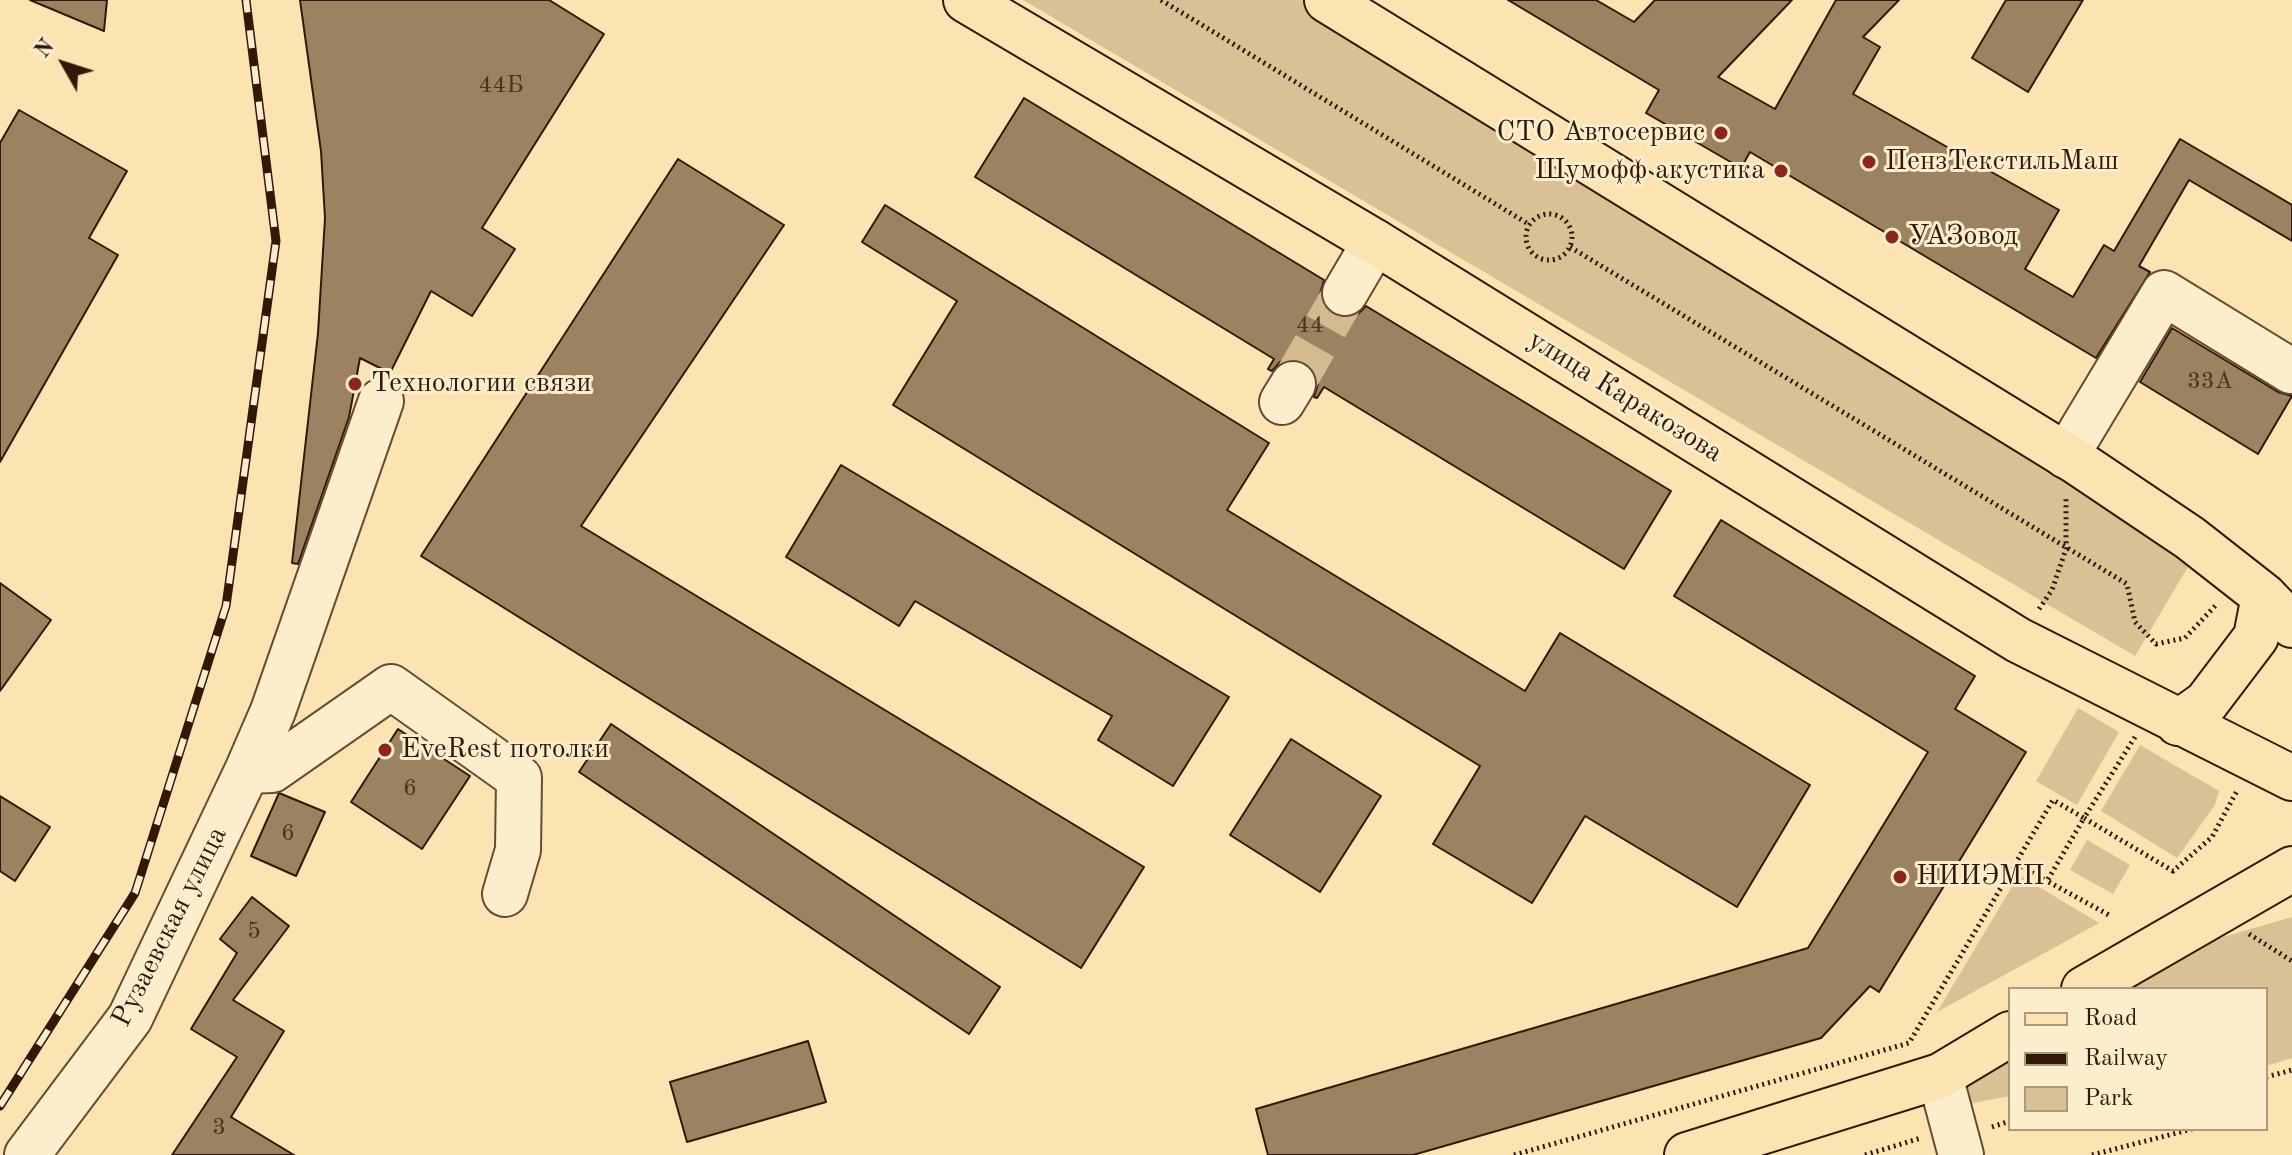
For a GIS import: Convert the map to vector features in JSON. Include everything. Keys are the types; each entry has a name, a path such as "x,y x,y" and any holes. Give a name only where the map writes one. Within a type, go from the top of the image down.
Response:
{"main road":[{"name":"улица Каракозова","path":"966,0 1375,242 2160,725 2292,778"},
{"path":"1340,4 2066,475 2190,538 2278,610 2206,703 2160,725"},
{"path":"2087,987 2292,869"},
{"path":"1687,1155 1940,1076 2008,1035"}],"street":[{"path":"1345,293 1375,242"},
{"path":"2066,475 2164,293 2291,371"},
{"name":"Рузаевская улица","path":"27,1155 130,1018 247,771 273,711 381,401"},
{"path":"247,771 272,770 391,687 519,778 518,850 505,894"},
{"path":"1940,1076 1961,1155"}],"path":[{"path":"1161,0 1530,225"},
{"path":"1553,214 1563,219 1572,235 1570,247 1553,260 1538,258 1528,246 1530,225 1542,215 1553,214"},
{"path":"1570,247 2127,584"},
{"path":"2037,612 2052,590 2066,549 2066,475"},
{"path":"2047,881 2084,818 2160,725"},
{"path":"1514,1155 1909,1043 2053,800 2173,871"},
{"path":"2016,864 2109,915"},
{"path":"2242,930 2292,961"},
{"path":"2268,1076 2292,1070"},
{"path":"2092,1155 2184,1131"},
{"path":"1865,1155 1921,1138"}],"green space":[{"path":"1023,0 1309,0 2063,468 2188,567 2135,656"},
{"path":"2078,708 2119,732 2077,805 2036,781"},
{"path":"2140,745 2219,791 2215,805 2177,858 2101,811"},
{"path":"2087,840 2130,865 2113,894 2070,870"},
{"path":"2019,875 2099,923 1937,1012"},
{"path":"2292,917 2292,1058 2268,1065 2268,987 2118,987 2189,947"},
{"path":"2008,1048 2008,1096 1957,1106 1957,1077"}],"building":[{"path":"30,0 107,0 104,31"},
{"path":"300,0 549,0 604,34 482,228 515,249 472,316 431,291 390,373 360,358 349,417 298,564 292,563 318,333 325,218 321,151"},
{"path":"1508,0 1596,0 1634,22 1655,0 1792,0 1718,77 1775,109 1836,0 1899,0 1863,37 1880,47 1853,94 2059,210 2025,269 2073,297 2104,245 2114,251 2180,139 2292,205 2292,241 2189,180 2139,266 2150,272 2096,358 1750,152 1741,168 1646,113 1659,90"},
{"path":"2006,0 2083,0 2028,92 1972,58"},
{"path":"1024,98 1324,280 1320,294 1323,305 1332,314 1346,318 1358,314 1366,306 1671,491 1624,569 1324,387 1317,398 1314,397 1318,384 1314,371 1307,363 1293,359 1280,362 1272,371 1268,369 1274,359 975,177"},
{"path":"19,110 127,171 89,238 118,255 0,462 0,143"},
{"path":"678,159 784,225 581,526 1144,867 1081,968 421,556"},
{"path":"885,205 1269,443 1227,510 1525,691 1560,633 1810,785 1737,907 1585,816 1532,903 1433,844 1480,766 893,405 957,301 862,242"},
{"path":"2172,328 2278,392 2292,396 2258,454 2140,382"},
{"path":"841,465 1229,697 1173,786 1098,740 1112,716 915,601 899,626 786,557"},
{"name":"НИИЭМП","path":"1721,520 1975,676 1955,709 2026,752 1879,992 1870,986 1821,1038 1413,1155 1268,1155 1256,1109 1808,948 1928,752 1674,596"},
{"path":"0,583 51,620 0,691"},
{"path":"611,724 1000,987 969,1034 579,772"},
{"path":"398,729 470,776 422,849 351,802"},
{"path":"1291,739 1381,796 1320,892 1230,835"},
{"path":"279,793 325,812 296,876 251,856"},
{"path":"0,796 50,827 15,881 0,871"},
{"path":"252,897 289,926 233,1000 284,1031 231,1117 294,1155 172,1155 237,1057 191,1029 237,953 220,939"},
{"path":"808,1041 826,1102 687,1142 670,1082"}],"tunnel":[{"path":"1293,384 1345,293"}],"railway":[{"path":"0,1106 135,893 226,606 276,241 246,0"}],"place":[{"name":"СТО Автосервис","path":"1721,133"},
{"name":"ПензТекстильМаш","path":"1869,162"},
{"name":"Шумофф акустика","path":"1781,171"},
{"name":"УАЗовод","path":"1892,237"},
{"name":"Технологии связи","path":"355,384"},
{"name":"EveRest потолки","path":"385,750"},
{"name":"НИИЭМП","path":"1900,877"}]}
